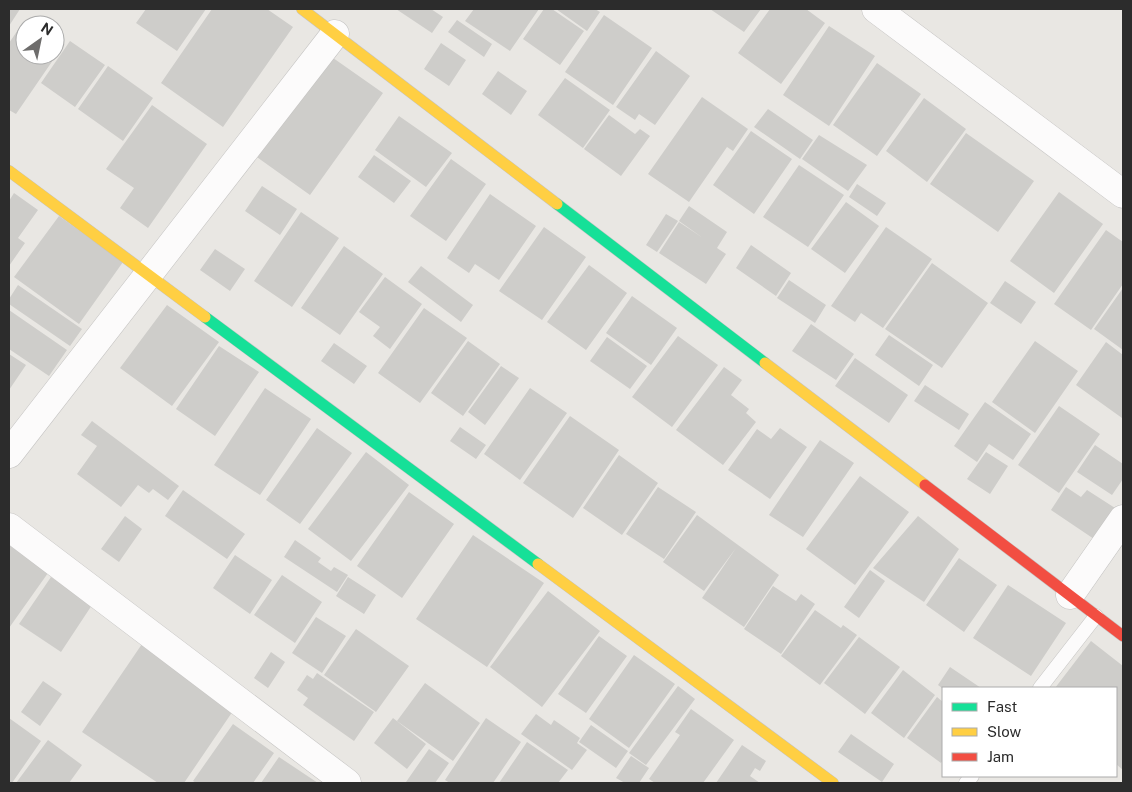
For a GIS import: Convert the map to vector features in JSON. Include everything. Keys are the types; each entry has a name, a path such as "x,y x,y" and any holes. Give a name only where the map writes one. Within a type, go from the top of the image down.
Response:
{"street":[{"path":"302,9 1123,636"},
{"path":"876,9 1123,194"},
{"path":"9,454 335,34"},
{"path":"9,171 833,783"},
{"path":"1070,595 1123,519"},
{"path":"9,527 347,783"}],"lane":[{"path":"1041,687 1096,616"}],"building":[{"path":"9,9 20,9 15,15 9,26"},
{"path":"146,9 206,9 177,51 136,23"},
{"path":"212,9 267,9 293,27 223,127 161,83"},
{"path":"396,9 431,9 443,17 432,33"},
{"path":"474,9 539,9 510,51 465,21"},
{"path":"544,9 552,9 584,31 560,65 523,39"},
{"path":"556,9 595,9 600,12 587,31"},
{"path":"710,9 761,9 744,32"},
{"path":"770,9 806,9 825,23 781,84 738,53"},
{"path":"604,15 652,48 613,105 565,72"},
{"path":"457,20 492,44 484,57 448,32"},
{"path":"829,26 875,56 829,126 783,95"},
{"path":"15,34 15,65 50,65 16,114 9,110 9,43"},
{"path":"70,41 105,65 75,107 41,83 53,65 65,65 65,48"},
{"path":"441,43 466,60 449,86 424,69"},
{"path":"656,51 690,76 655,125 639,114 635,120 616,107"},
{"path":"326,53 383,93 310,195 254,155"},
{"path":"877,63 921,94 877,156 833,125"},
{"path":"108,66 153,98 123,141 78,109"},
{"path":"498,71 527,91 511,115 482,94"},
{"path":"565,78 610,110 583,148 538,115"},
{"path":"702,97 748,129 733,151 727,147 689,202 648,174"},
{"path":"924,98 966,129 927,182 886,151"},
{"path":"152,105 207,144 148,228 120,208 134,188 106,169"},
{"path":"768,109 813,140 800,159 754,127"},
{"path":"609,115 635,134 640,129 650,136 621,176 584,149"},
{"path":"399,116 452,153 426,187 375,150"},
{"path":"751,131 792,159 754,214 713,185"},
{"path":"966,133 1034,181 998,232 930,184"},
{"path":"819,135 867,165 848,191 802,159"},
{"path":"374,155 411,181 394,203 358,177"},
{"path":"451,159 486,184 446,241 410,216"},
{"path":"799,165 844,195 808,247 763,217"},
{"path":"857,184 886,203 877,216 849,197"},
{"path":"262,186 297,209 280,235 245,211"},
{"path":"1059,192 1103,224 1054,293 1010,261"},
{"path":"14,193 38,210 18,238 25,243 9,266 9,201"},
{"path":"490,194 536,226 499,280 475,264 469,273 447,258"},
{"path":"846,202 879,226 845,273 811,249"},
{"path":"689,206 727,232 717,248 726,254 706,284 659,253 679,222 703,238 679,221"},
{"path":"301,212 339,238 292,307 254,281"},
{"path":"666,214 678,221 657,252 646,245"},
{"path":"59,216 123,262 79,324 14,277"},
{"path":"544,227 586,257 542,320 499,291"},
{"path":"886,227 932,259 883,328 861,313 855,322 831,306"},
{"path":"1106,230 1123,242 1123,284 1091,330 1054,304"},
{"path":"751,245 791,273 776,296 736,268"},
{"path":"344,246 383,274 340,335 301,308"},
{"path":"215,249 245,269 230,291 200,270"},
{"path":"932,263 988,303 942,368 885,329"},
{"path":"589,265 627,293 586,350 547,322"},
{"path":"421,266 473,305 461,322 408,282"},
{"path":"385,277 422,304 390,349 373,336 380,327 359,312"},
{"path":"789,280 826,305 815,323 777,298"},
{"path":"1005,281 1036,302 1021,324 990,303"},
{"path":"18,285 82,329 70,346 9,304 9,299"},
{"path":"1123,288 1123,350 1094,329"},
{"path":"632,296 677,328 651,365 606,333"},
{"path":"167,305 219,342 172,406 120,368"},
{"path":"424,308 467,338 420,403 378,373"},
{"path":"9,310 67,350 49,376 9,349"},
{"path":"811,324 854,354 836,380 792,351"},
{"path":"889,335 933,365 919,386 875,355"},
{"path":"678,336 718,365 672,427 632,397"},
{"path":"607,337 647,366 630,389 590,361"},
{"path":"468,341 500,364 463,416 431,393"},
{"path":"1035,341 1078,371 1035,433 992,402"},
{"path":"1106,342 1123,355 1122,418 1076,385"},
{"path":"334,343 367,366 354,384 321,361"},
{"path":"219,346 259,372 215,436 176,409"},
{"path":"9,354 26,365 9,390"},
{"path":"855,358 908,395 889,423 835,386"},
{"path":"501,366 519,378 485,425 468,412"},
{"path":"724,367 742,380 731,395 749,409 746,413 756,422 723,465 676,430"},
{"path":"925,385 969,414 959,430 914,401"},
{"path":"265,388 311,419 260,495 214,465"},
{"path":"530,388 567,413 520,480 484,454"},
{"path":"985,402 1031,434 1013,460 989,444 977,462 954,446"},
{"path":"1059,406 1100,434 1059,493 1018,465"},
{"path":"570,416 619,450 573,518 523,483"},
{"path":"92,421 179,486 168,500 153,489 149,493 138,485 121,507 77,474 97,446 81,435"},
{"path":"460,427 486,445 476,459 450,441"},
{"path":"317,428 352,453 300,524 266,500"},
{"path":"780,428 807,447 770,499 728,470 757,429 771,439"},
{"path":"820,440 854,463 803,537 769,515"},
{"path":"1095,445 1123,464 1123,479 1112,495 1077,472"},
{"path":"366,452 409,485 351,561 308,529"},
{"path":"986,452 1008,466 990,494 967,479"},
{"path":"619,455 658,483 622,535 583,508"},
{"path":"860,476 909,512 855,585 806,549"},
{"path":"658,487 696,512 664,559 626,534"},
{"path":"1066,487 1081,497 1087,490 1115,508 1094,539 1051,510"},
{"path":"183,490 245,534 227,559 165,516"},
{"path":"409,492 454,524 402,598 357,566"},
{"path":"697,515 779,575 744,627 702,598 736,548 704,591 663,562"},
{"path":"125,516 142,529 119,562 101,549"},
{"path":"918,516 959,549 924,602 873,568"},
{"path":"473,535 544,583 487,667 416,619"},
{"path":"295,540 321,558 318,562 331,571 334,567 348,575 337,592 284,557"},
{"path":"9,545 48,573 9,628"},
{"path":"235,555 272,580 250,614 213,588"},
{"path":"959,558 997,585 964,632 926,605"},
{"path":"870,570 885,581 859,618 844,607"},
{"path":"282,575 322,602 295,643 254,615"},
{"path":"51,577 92,605 61,652 19,624"},
{"path":"348,577 376,595 364,614 336,596"},
{"path":"1008,585 1066,623 1031,676 973,638"},
{"path":"773,586 796,601 801,594 815,604 781,654 744,629"},
{"path":"548,591 600,631 542,707 490,667"},
{"path":"815,610 841,628 843,625 857,635 820,685 781,656"},
{"path":"316,617 346,636 322,673 292,653"},
{"path":"356,629 409,666 376,712 324,675"},
{"path":"599,636 627,656 586,713 558,694"},
{"path":"859,637 900,667 865,714 824,683"},
{"path":"1091,641 1123,666 1123,770 1117,765 1117,687 1056,687"},
{"path":"142,644 235,708 184,783 158,783 82,732"},
{"path":"271,652 285,662 268,688 254,678"},
{"path":"634,655 675,684 629,748 589,719"},
{"path":"950,667 980,687 942,688 938,685"},
{"path":"903,670 935,695 904,738 871,713"},
{"path":"317,673 374,712 354,741 303,705 308,698 297,690 307,675 313,679"},
{"path":"43,681 62,694 40,726 21,712"},
{"path":"425,683 480,723 453,761 397,721"},
{"path":"678,686 695,699 646,765 629,753"},
{"path":"937,697 942,701 941,763 907,738"},
{"path":"691,709 734,740 703,783 655,783 649,779 680,735 675,732"},
{"path":"536,714 551,725 554,720 580,738 577,743 587,750 572,770 521,734"},
{"path":"9,718 41,741 12,783 9,783"},
{"path":"393,718 426,744 407,769 374,743"},
{"path":"486,718 521,742 493,783 450,783 445,780"},
{"path":"233,724 274,753 253,783 196,783 193,781"},
{"path":"591,725 628,751 616,768 579,742"},
{"path":"851,734 894,764 882,782 838,752"},
{"path":"48,740 82,765 69,783 16,783"},
{"path":"527,742 568,770 558,783 499,783"},
{"path":"742,745 766,761 760,771 755,768 750,776 760,783 716,783"},
{"path":"429,749 449,763 435,783 406,782"},
{"path":"631,756 649,768 639,783 625,783 616,778"},
{"path":"279,757 318,783 261,783"}],"traffic: fast":[{"path":"557,204 765,363"},
{"path":"205,317 538,564"}],"traffic: slow":[{"path":"302,9 557,204"},
{"path":"9,171 205,317"},
{"path":"765,363 925,485"},
{"path":"538,564 833,783"}],"traffic: jam":[{"path":"925,485 1123,636"}]}
